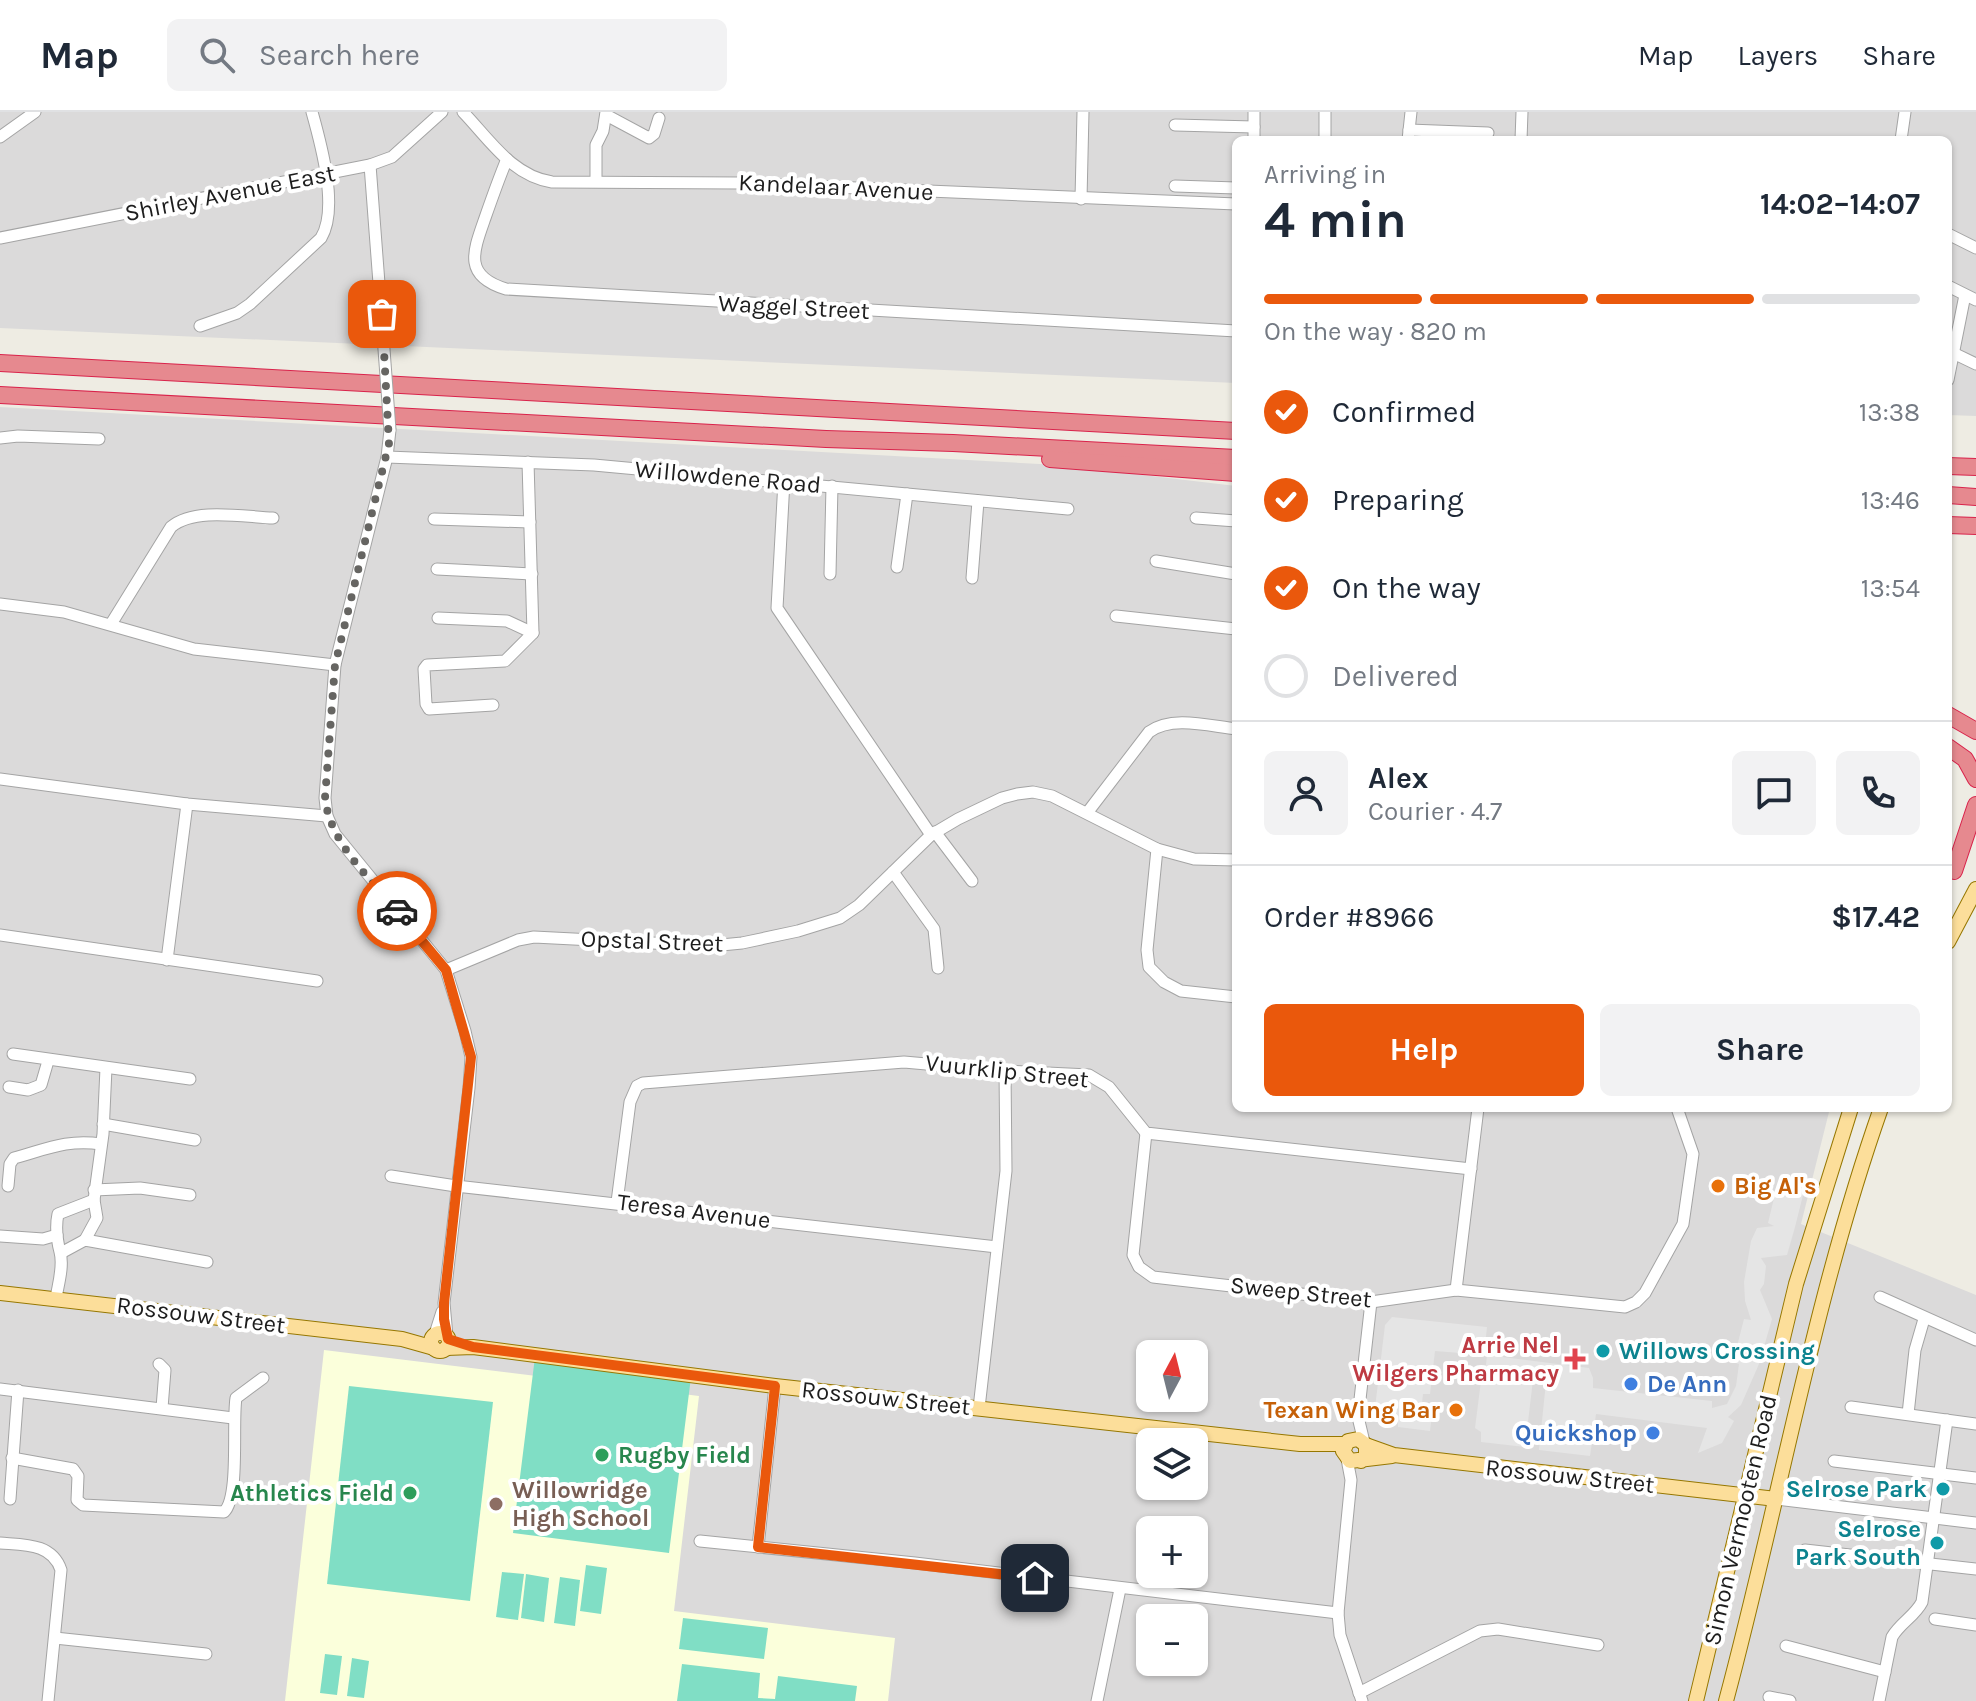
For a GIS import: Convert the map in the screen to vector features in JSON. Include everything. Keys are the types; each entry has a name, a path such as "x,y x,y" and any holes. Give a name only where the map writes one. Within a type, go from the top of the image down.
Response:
{"highway":[{"path":"0,362 1232,431"},
{"path":"0,395 1232,458"},
{"path":"826,439 1232,473"},
{"path":"1952,466 1976,467"},
{"path":"1952,495 1976,497"},
{"path":"1952,525 1976,526"},
{"path":"1952,714 1976,719"},
{"path":"1952,716 1976,731"},
{"path":"1952,738 1976,753"},
{"path":"1952,750 1965,759 1976,779"},
{"path":"1952,874 1976,805"}],"main road":[{"path":"1952,875 1976,830"},
{"path":"1952,934 1976,889"},
{"name":"Simon Vermooten Road","path":"1696,1701 1796,1284 1850,1112"},
{"name":"Simon Vermooten Road","path":"1726,1701 1822,1306 1860,1165 1880,1112"},
{"name":"Rossouw Street","path":"0,1293 402,1339 440,1340 473,1347 775,1386 1300,1444 1351,1454 1394,1455 1776,1499"},
{"path":"1351,1454 1366,1456 1365,1444"},
{"name":"Rossouw Street","path":"1365,1444 1394,1455"}],"street":[{"path":"0,137 35,112"},
{"path":"200,326 237,313 250,304 321,238 329,221 312,112"},
{"name":"Shirley Avenue East","path":"0,238 370,165 392,157 442,112"},
{"name":"Kandelaar Avenue","path":"463,112 521,171 536,179 552,182 740,183 1232,204"},
{"path":"1081,199 1083,112"},
{"path":"1254,112 1254,136"},
{"path":"1325,112 1325,136"},
{"path":"1411,112 1409,135 1488,133"},
{"path":"1521,136 1522,112"},
{"path":"1902,136 1905,112"},
{"path":"596,181 596,145 606,114 649,138 654,134 659,118"},
{"path":"1175,125 1254,127"},
{"name":"Waggel Street","path":"507,159 477,238 474,257 482,277 492,285 506,289 1232,331"},
{"path":"370,165 390,430 387,457 335,665 325,789 327,816 347,850 446,970 471,1057 440,1340"},
{"path":"1175,186 1232,188"},
{"path":"1952,236 1976,248"},
{"path":"1952,288 1970,298 1952,346"},
{"path":"1952,352 1976,364"},
{"path":"0,438 99,439"},
{"name":"Willowdene Road","path":"387,457 594,465 1068,509"},
{"path":"493,705 429,709 424,669 427,665 505,661 533,633 528,462"},
{"path":"784,481 777,608 933,833 972,881"},
{"path":"830,574 832,486"},
{"path":"897,567 907,494"},
{"path":"972,578 978,501"},
{"path":"111,624 171,527 179,521 198,515 273,518"},
{"path":"1196,518 1232,521"},
{"path":"434,519 530,522"},
{"path":"1156,561 1232,573"},
{"path":"437,569 532,574"},
{"path":"0,604 64,612 194,649 335,665"},
{"path":"1116,616 1232,629"},
{"path":"438,618 507,621 533,633"},
{"path":"1087,813 1155,727 1176,723 1232,729"},
{"path":"0,779 187,804 327,816"},
{"name":"Opstal Street","path":"446,970 518,940 534,937 711,946 798,931 840,918 859,905 933,833 1002,798 1033,792 1052,796 1157,849 1194,859 1232,860"},
{"path":"167,960 187,804"},
{"path":"1157,849 1147,950 1149,967 1164,982 1181,991 1232,997"},
{"path":"893,872 934,929 938,968"},
{"path":"0,935 317,981"},
{"path":"13,1054 190,1079"},
{"path":"9,1087 28,1090 41,1085 48,1061"},
{"name":"Vuurklip Street","path":"617,1202 630,1102 637,1086 643,1083 904,1062 1077,1074 1099,1080 1109,1087 1146,1133"},
{"path":"61,1253 85,1240 97,1218 94,1195 106,1068"},
{"path":"979,1408 1007,1152 1005,1071"},
{"path":"1456,1290 1478,1112"},
{"name":"Sweep Street","path":"1146,1133 1133,1255 1144,1273 1153,1277 1371,1302 1456,1290 1625,1307 1645,1293 1683,1224 1693,1154 1678,1112"},
{"path":"103,1124 195,1140"},
{"path":"1146,1133 1471,1169"},
{"path":"8,1186 10,1164 14,1158 62,1143 79,1141 101,1144"},
{"name":"Teresa Avenue","path":"391,1176 997,1247"},
{"path":"56,1298 61,1253 56,1246 60,1212 94,1195 130,1188 190,1195"},
{"path":"0,1236 43,1239 57,1235"},
{"path":"85,1240 207,1262"},
{"path":"1880,1297 1976,1340"},
{"path":"1371,1302 1351,1454 1338,1613 1340,1635 1361,1697 1480,1631 1498,1629 1598,1645"},
{"path":"1908,1414 1915,1350 1924,1319"},
{"path":"159,1364 165,1369 162,1408"},
{"path":"12,1458 73,1469 78,1476 77,1500 83,1505 224,1512 230,1506 235,1466 233,1418 236,1398 263,1378"},
{"path":"758,1547 775,1386"},
{"path":"0,1389 233,1418"},
{"path":"10,1499 18,1390"},
{"path":"1851,1407 1976,1424"},
{"path":"1358,1417 1365,1444"},
{"path":"1879,1701 1892,1637 1897,1628 1917,1612 1922,1602 1947,1420"},
{"path":"1834,1461 1976,1478"},
{"path":"1776,1499 1976,1523"},
{"path":"700,1541 1338,1613"},
{"path":"0,1543 46,1550 58,1559 61,1570 48,1701"},
{"path":"1805,1550 1976,1569"},
{"path":"1097,1701 1120,1589"},
{"path":"1935,1619 1976,1625"},
{"path":"55,1638 206,1654"},
{"path":"1786,1646 1885,1672"},
{"path":"1769,1697 1790,1701"}],"shaded area":[{"path":"0,112 1976,112 1976,416 1952,415 1952,136 1232,136 1232,383 0,328"},
{"path":"0,407 1058,465 1232,486 1232,1112 1829,1112 1801,1224 1976,1295 1976,1701 0,1701"},
{"path":"1784,1187 1804,1191 1787,1255 1761,1258 1766,1266 1764,1284 1760,1290 1772,1319 1759,1364 1741,1405 1728,1417 1734,1421 1722,1443 1698,1453 1707,1428 1596,1414 1590,1456 1539,1450 1546,1382 1533,1380 1525,1447 1481,1442 1481,1432 1475,1428 1487,1355 1589,1368 1593,1388 1712,1401 1712,1408 1727,1404 1736,1386 1739,1364 1733,1362 1744,1319 1751,1320 1745,1301 1744,1282 1751,1241 1757,1228 1774,1226 1768,1223 1775,1194 1782,1196"},
{"path":"1392,1317 1487,1327 1485,1345 1474,1344 1473,1354 1435,1351 1430,1394 1423,1394 1421,1413 1432,1414 1430,1431 1398,1427 1398,1418 1374,1416 1385,1325"},
{"name":"Willowridge High School","path":"324,1350 699,1396 674,1611 895,1638 888,1701 285,1701"}],"green space":[{"name":"Rugby Field","path":"535,1357 691,1377 669,1553 513,1533"},
{"name":"Athletics Field","path":"349,1386 493,1402 470,1601 327,1584"},
{"path":"586,1565 607,1568 601,1614 580,1611"},
{"path":"502,1572 524,1574 518,1620 496,1617"},
{"path":"526,1574 549,1578 544,1622 521,1618"},
{"path":"560,1577 580,1580 575,1626 554,1623"},
{"path":"683,1618 768,1628 764,1659 679,1649"},
{"path":"325,1654 342,1656 337,1695 320,1693"},
{"path":"352,1658 369,1661 364,1698 347,1696"},
{"path":"682,1664 760,1673 758,1698 775,1699 778,1676 857,1686 855,1701 677,1701"}],"way so far":[{"path":"382,314 389,443 335,665 325,798 327,816 335,834 397,911"}],"place":[{"name":"Big Al's","path":"1718,1186"},
{"name":"Willows Crossing","path":"1603,1351"},
{"name":"Arrie Nel Wilgers Pharmacy","path":"1575,1359"},
{"name":"De Ann","path":"1631,1384"},
{"name":"Texan Wing Bar","path":"1456,1410"},
{"name":"Quickshop","path":"1653,1433"},
{"name":"Rugby Field","path":"602,1455"},
{"name":"Selrose Park","path":"1943,1489"},
{"name":"Athletics Field","path":"410,1493"},
{"name":"Willowridge High School","path":"496,1504"},
{"name":"Selrose Park South","path":"1937,1543"}],"route":[{"path":"397,911 446,970 471,1057 444,1303 448,1339 473,1347 775,1386 758,1547 1035,1578"}]}
